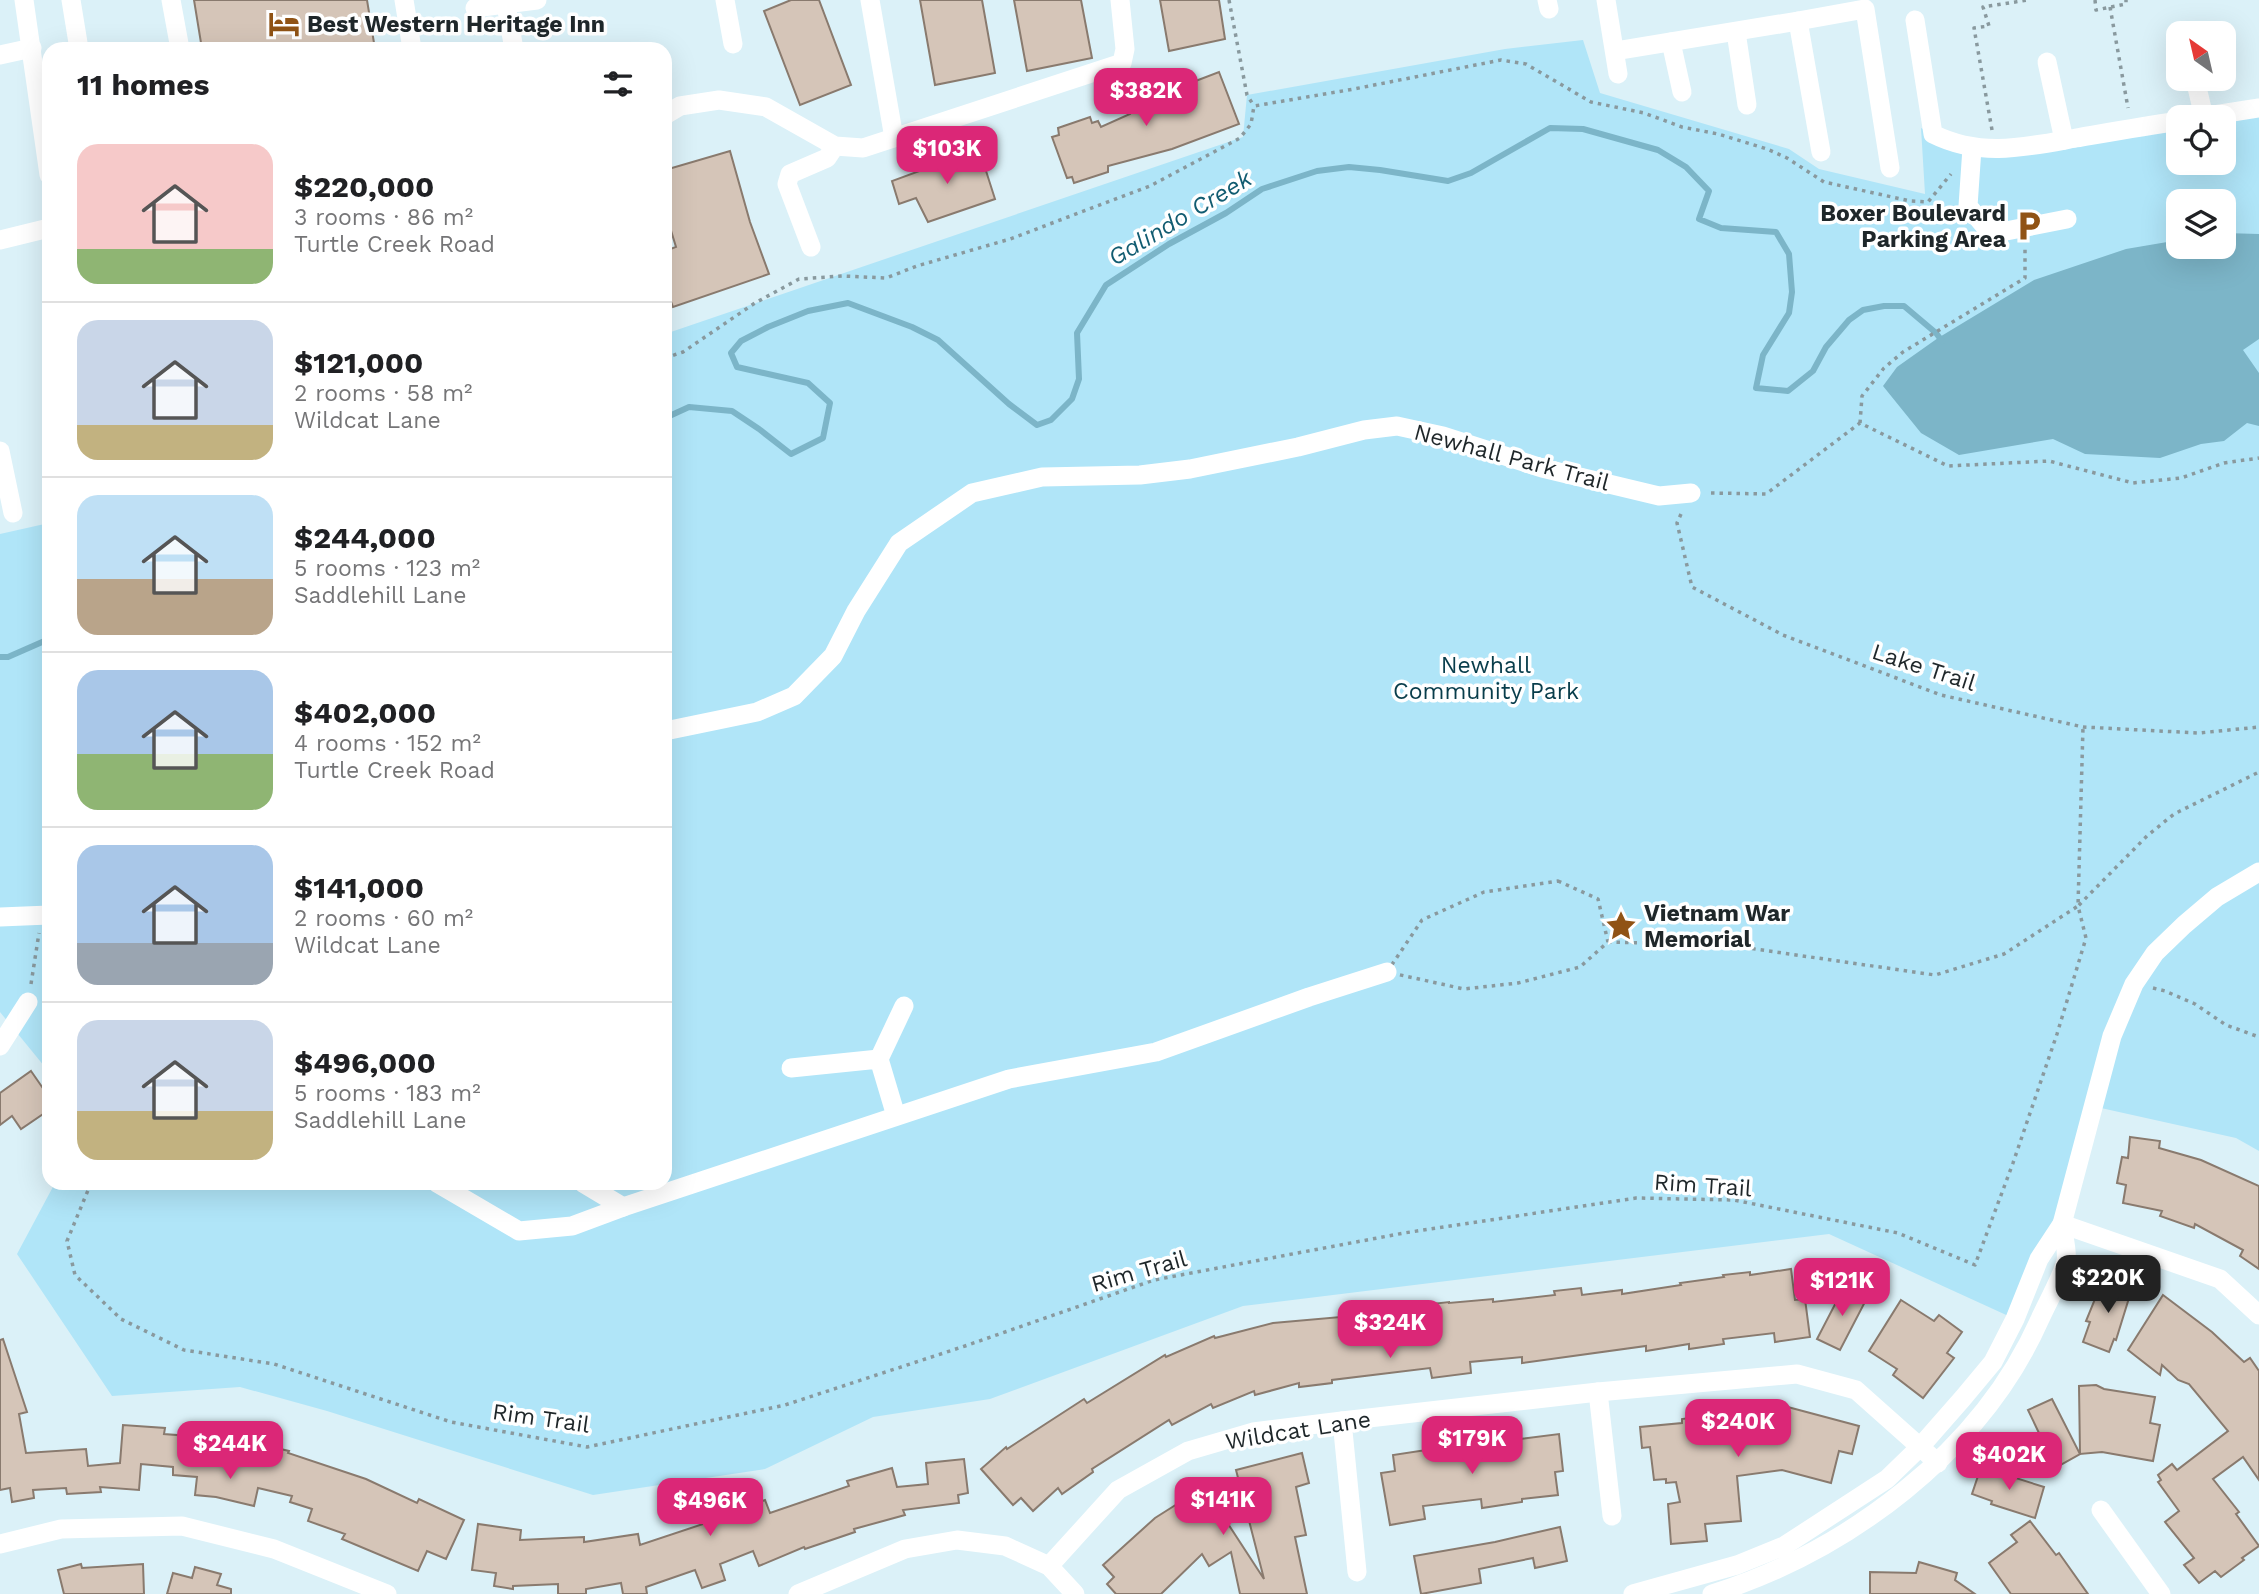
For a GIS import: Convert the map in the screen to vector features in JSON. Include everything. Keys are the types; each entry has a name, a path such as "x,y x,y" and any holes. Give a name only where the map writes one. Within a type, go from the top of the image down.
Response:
{"street":[{"path":"24,0 42,99"},
{"path":"71,0 78,42"},
{"path":"171,0 179,42"},
{"path":"404,0 411,42"},
{"path":"475,8 537,0"},
{"path":"725,0 733,44"},
{"path":"870,0 894,138"},
{"path":"672,111 680,106 719,100 766,107 835,146 863,148 1122,63 1125,48 1120,0"},
{"path":"1606,0 1618,74"},
{"path":"506,5 513,42"},
{"path":"1615,51 1865,9 1890,168"},
{"path":"1915,20 1933,134 1950,143 1972,148 2009,149 2166,123"},
{"path":"1798,22 1821,152"},
{"path":"1736,32 1747,104"},
{"path":"1671,42 1682,92"},
{"path":"0,55 33,48"},
{"path":"2047,62 2064,140"},
{"path":"2236,112 2259,108"},
{"path":"811,247 787,184 790,174 827,158 835,146"},
{"path":"1972,148 1968,206 1991,234 2067,219"},
{"path":"0,240 42,230"},
{"name":"Newhall Park Trail","path":"672,730 757,712 793,696 833,656 856,611 899,543 971,493 1042,477 1140,475 1190,469 1298,447 1364,430 1397,426 1443,436 1542,468 1659,496 1691,492"},
{"path":"1,458 13,513"},
{"path":"1633,1594 1737,1565 1784,1546 1887,1479 1920,1447 1993,1362 2015,1319 2039,1259 2062,1224 2112,1035 2134,984 2155,953 2184,925 2217,897 2259,873"},
{"path":"0,917 42,916"},
{"path":"449,1190 519,1231 572,1226 1009,1079 1156,1052 1387,972"},
{"path":"0,1046 28,1002"},
{"path":"897,1116 879,1059 904,1006"},
{"path":"791,1068 879,1059"},
{"path":"595,1190 623,1207"},
{"path":"2062,1224 2220,1279 2259,1315"},
{"path":"1712,1594 1806,1557 1861,1523 1938,1463 1992,1404 2030,1343 2067,1260 2062,1224"},
{"name":"Wildcat Lane","path":"1049,1566 1118,1490 1188,1451 1253,1433 1342,1421 1598,1392 1797,1374 1856,1390 1938,1463"},
{"path":"1598,1392 1612,1516"},
{"path":"1342,1421 1357,1572"},
{"path":"2101,1510 2161,1594"},
{"path":"0,1544 61,1529 182,1526 274,1549 387,1594"},
{"path":"798,1594 905,1549 957,1540 1005,1546 1049,1566 1075,1594"}],"path":[{"path":"672,356 683,352 755,303 799,279 842,276 886,278 917,266 1010,239 1150,186 1240,138 1251,124 1254,106 1247,95 1229,0"},
{"path":"1982,0 1989,26 1975,28 1995,149"},
{"path":"1983,7 2028,0"},
{"path":"2095,0 2096,10 2126,5 2126,0"},
{"path":"2110,7 2132,129"},
{"path":"1254,106 1502,60 1526,64 1591,102 1644,113 1682,127 1746,142 1787,158 1825,182 1852,189 1928,202 1950,174 1970,178"},
{"path":"1691,492 1766,494 1860,423 1862,396 1884,368 1903,352 2025,278 2025,229"},
{"path":"1860,423 1948,466 2049,461 2133,483 2181,478 2224,463 2259,458"},
{"name":"Lake Trail","path":"1691,492 1677,523 1692,587 1783,635 1941,695 2083,727 2199,733 2259,727"},
{"path":"2078,906 2083,727"},
{"path":"1608,942 1598,899 1558,881 1484,892 1422,920 1387,972 1464,989 1518,984 1580,967 1608,942 1727,945 1935,975 2004,954 2078,906 2147,836 2174,814 2259,772"},
{"name":"Rim Trail","path":"87,1190 67,1241 75,1275 121,1319 184,1350 274,1364 451,1422 587,1447 785,1405 1154,1280 1404,1233 1636,1198 1734,1200 1898,1233 1975,1265 2057,1034 2086,938 2078,906"},
{"path":"28,1002 42,931"},
{"path":"2134,984 2165,991 2195,1004 2226,1025 2259,1037"}],"green space":[{"name":"Newhall Community Park","path":"1583,40 1600,93 1789,149 1819,169 1925,194 1921,128 1950,143 1972,148 2166,123 2166,175 2236,175 2236,114 2259,108 2259,1151 2236,1138 2092,1106 2062,1224 2015,1319 1829,1234 1243,1306 990,1399 873,1417 765,1469 593,1495 327,1411 240,1387 112,1396 17,1254 51,1190 672,1190 672,332 1243,137 1247,95 1505,49"},
{"path":"42,525 42,1063 0,1012 0,534"}],"shaded area":[{"path":"2236,233 2259,234 2259,339 2243,350 2259,373 2259,426 2247,423 2224,441 2201,444 2160,458 2085,454 2053,439 1959,455 1921,433 1883,386 1897,367 1938,338 2034,280 2126,249 2166,242 2166,259 2236,259"}],"building":[{"name":"Best Western Heritage Inn","path":"194,0 367,0 374,42 201,42"},
{"path":"791,0 819,0 851,85 800,105 764,11"},
{"path":"920,0 982,0 995,73 935,85"},
{"path":"1014,0 1081,0 1092,58 1027,71"},
{"path":"1160,0 1219,0 1225,39 1169,51"},
{"path":"1219,72 1239,124 1172,149 1108,166 1108,172 1074,183 1072,177 1067,178 1052,137 1059,135 1058,128 1090,117 1092,123 1098,121 1101,127 1130,114 1126,102"},
{"path":"979,149 995,199 928,222 916,198 899,204 892,181"},
{"path":"730,151 750,222 769,274 673,307 672,248 676,247 672,234 672,168"},
{"path":"31,1071 42,1087 42,1115 21,1129 12,1116 0,1125 0,1093"},
{"path":"2130,1137 2160,1141 2159,1148 2201,1160 2259,1186 2259,1269 2240,1256 2243,1250 2195,1224 2194,1228 2160,1216 2162,1211 2123,1203 2126,1185 2117,1183 2122,1157 2128,1158"},
{"path":"1791,1269 1795,1300 1805,1299 1810,1337 1775,1342 1774,1333 1723,1339 1724,1344 1689,1349 1689,1344 1646,1351 1646,1346 1522,1363 1522,1357 1470,1362 1471,1373 1432,1378 1430,1368 1332,1380 1332,1383 1299,1387 1299,1383 1255,1395 1254,1391 1213,1408 1211,1404 1172,1425 1169,1420 1092,1469 1093,1472 1062,1494 1058,1488 1033,1511 1021,1498 1013,1505 981,1469 1006,1447 1007,1449 1084,1399 1087,1403 1165,1355 1166,1357 1214,1336 1215,1338 1273,1323 1423,1310 1422,1305 1493,1299 1493,1302 1555,1295 1554,1291 1581,1288 1582,1295 1622,1290 1622,1294 1724,1277 1723,1275 1750,1272 1750,1275"},
{"path":"2111,1277 2133,1285 2116,1340 2114,1339 2109,1352 2083,1342 2090,1322 2086,1321 2097,1294 2103,1295"},
{"path":"1844,1287 1867,1298 1840,1350 1817,1339"},
{"path":"2163,1295 2212,1332 2244,1362 2250,1358 2259,1371 2259,1480 2243,1457 2213,1479 2239,1512 2236,1514 2259,1546 2221,1577 2215,1571 2199,1583 2184,1565 2194,1558 2165,1522 2179,1511 2158,1482 2161,1480 2158,1475 2172,1464 2177,1470 2228,1431 2189,1384 2178,1380 2162,1365 2160,1375 2128,1350"},
{"path":"1901,1300 1934,1321 1939,1315 1962,1332 1947,1353 1954,1358 1923,1398 1893,1375 1897,1369 1869,1351"},
{"path":"3,1339 27,1412 19,1414 26,1453 86,1449 88,1466 120,1463 123,1425 165,1428 164,1434 242,1440 289,1451 288,1453 366,1479 417,1503 419,1499 464,1520 446,1559 427,1551 418,1571 342,1539 345,1534 308,1521 312,1509 290,1502 292,1496 258,1488 254,1506 195,1495 197,1477 173,1475 173,1467 141,1464 139,1490 100,1487 101,1492 67,1494 66,1488 33,1490 34,1498 12,1502 10,1488 0,1490 0,1340"},
{"path":"2096,1385 2104,1389 2155,1397 2150,1423 2160,1425 2153,1461 2102,1452 2080,1454 2079,1386"},
{"path":"2052,1399 2080,1454 2046,1473 2030,1437 2039,1433 2028,1410"},
{"path":"1784,1406 1859,1426 1852,1454 1839,1451 1831,1483 1782,1470 1737,1476 1741,1521 1705,1524 1707,1541 1671,1544 1668,1504 1680,1502 1676,1482 1654,1480 1650,1447 1642,1448 1640,1427 1682,1423 1682,1419"},
{"path":"1559,1434 1563,1471 1555,1472 1558,1495 1522,1499 1522,1502 1482,1508 1481,1499 1423,1506 1425,1519 1390,1525 1381,1473 1395,1471 1393,1455"},
{"path":"1302,1453 1309,1483 1296,1487 1306,1535 1295,1537 1307,1594 1240,1594 1231,1552 1209,1566 1202,1554 1161,1594 1116,1594 1107,1584 1114,1577 1103,1565 1155,1518 1204,1487 1264,1579 1236,1470"},
{"path":"964,1459 968,1493 958,1495 959,1503 903,1510 905,1515 854,1529 855,1532 805,1549 804,1547 759,1566 753,1551 720,1564 725,1580 702,1588 695,1570 646,1587 647,1594 623,1594 621,1583 586,1589 586,1594 558,1594 558,1584 513,1586 513,1589 494,1586 496,1573 472,1570 478,1524 521,1530 520,1540 584,1537 584,1542 638,1534 640,1545 765,1500 770,1513 849,1486 847,1481 892,1468 897,1487 928,1484 926,1463"},
{"path":"1981,1467 2044,1487 2035,1518 1991,1504 1992,1501 1972,1494"},
{"path":"2030,1521 2056,1555 2059,1553 2088,1594 2011,1594 1989,1563 2017,1542 2011,1535"},
{"path":"1560,1527 1567,1561 1535,1568 1533,1558 1479,1569 1481,1583 1421,1594 1414,1556"},
{"path":"1919,1562 1957,1573 1955,1580 1975,1594 1870,1594 1870,1572 1916,1573"},
{"path":"81,1564 82,1568 143,1564 144,1594 64,1594 58,1570"},
{"path":"195,1567 221,1574 217,1585 231,1589 231,1594 167,1594 173,1573 192,1578"}],"waterway":[{"name":"Galindo Creek","path":"672,415 689,407 732,411 791,454 823,438 830,403 808,383 737,367 731,353 741,341 768,327 808,311 848,303 912,327 938,340 1009,404 1037,425 1051,420 1072,399 1079,379 1077,333 1106,285 1262,189 1317,171 1349,167 1448,181 1471,173 1550,128 1583,129 1658,150 1686,167 1709,191 1699,219 1721,228 1776,232 1789,254 1792,292 1789,313 1763,355 1756,388 1788,391 1813,371 1826,347 1849,320 1863,310 1904,306 1942,341"},
{"name":"Galindo Creek","path":"0,657 8,657 42,642"}],"place":[{"name":"Best Western Heritage Inn","path":"284,24"},
{"name":"Boxer Boulevard Parking Area","path":"2029,226"},
{"name":"Vietnam War Memorial","path":"1621,926"}]}
